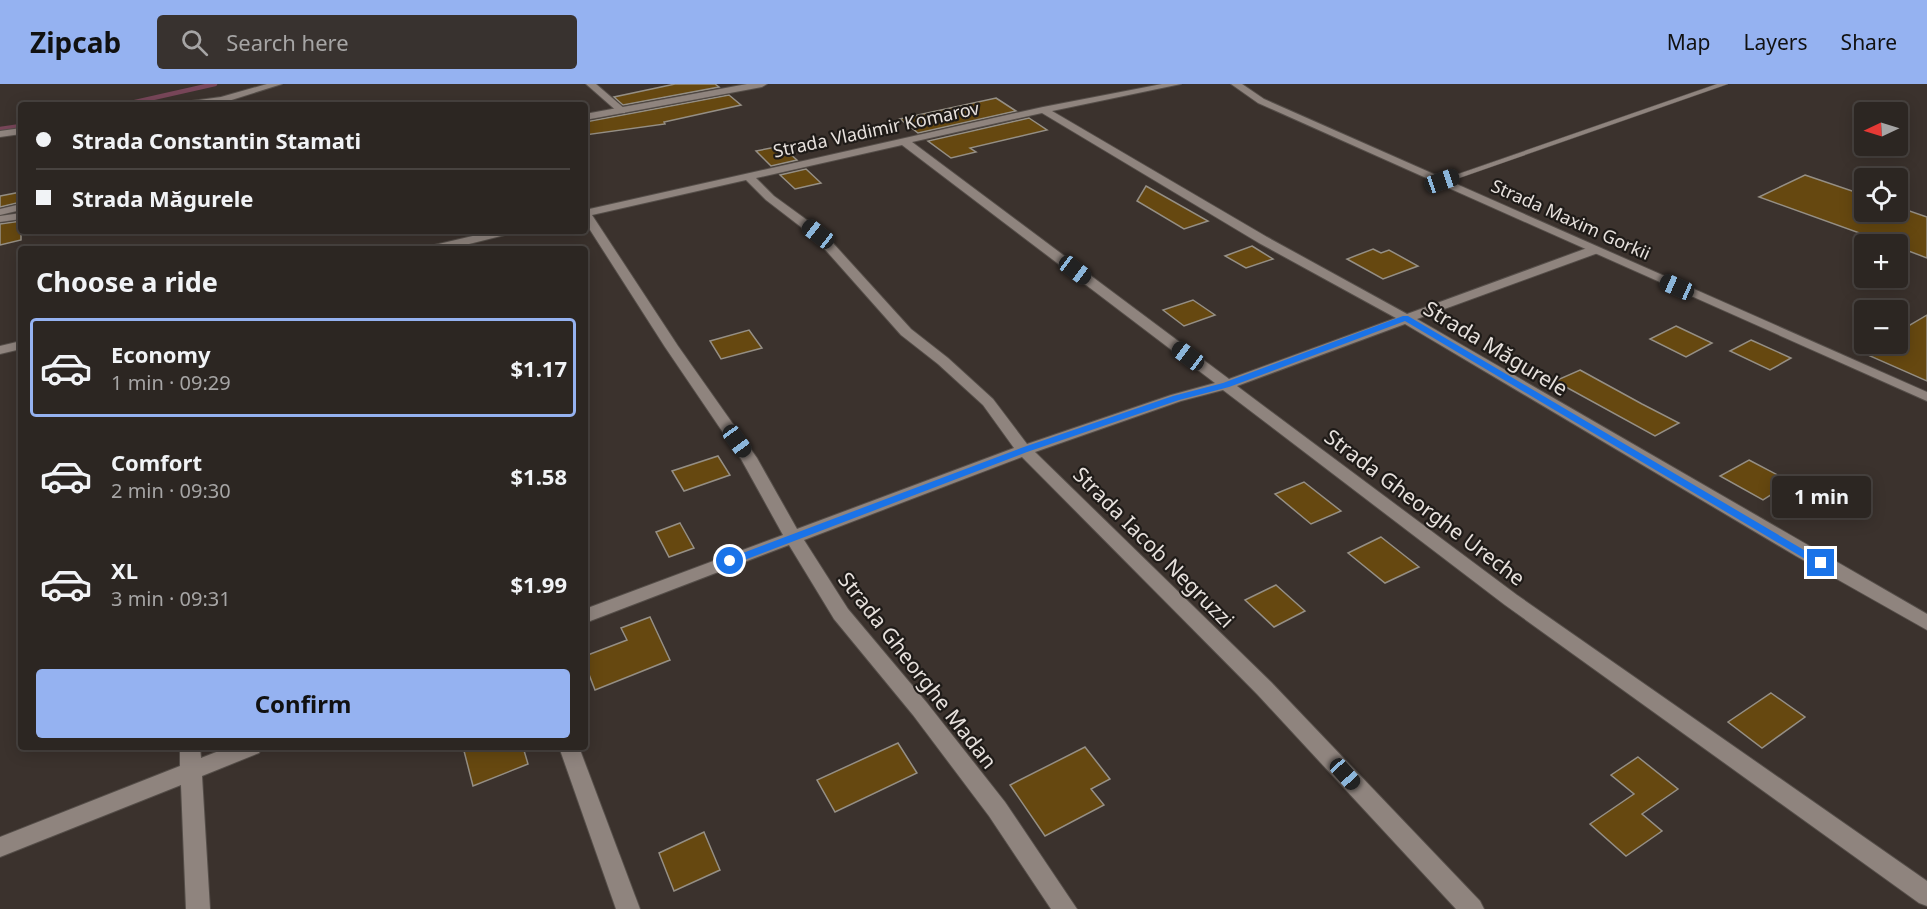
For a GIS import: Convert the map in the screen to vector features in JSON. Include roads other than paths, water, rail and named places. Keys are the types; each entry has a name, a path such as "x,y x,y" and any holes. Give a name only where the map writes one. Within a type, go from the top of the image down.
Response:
{"street":[{"path":"220,102 277,84"},
{"path":"591,84 622,111"},
{"path":"588,117 762,84"},
{"name":"Strada Vladimir Komarov","path":"588,212 1043,110 1176,84"},
{"name":"Strada Maxim Gorkii","path":"1236,84 1261,101 1927,398"},
{"name":"Strada Măgurele","path":"1043,110 1927,623"},
{"path":"0,134 18,131"},
{"name":"Strada Gheorghe Ureche","path":"905,142 1511,600 1927,895"},
{"name":"Strada Iacob Negruzzi","path":"747,175 770,198 818,234 906,332 943,361 988,402 1024,450 1264,688 1472,909"},
{"path":"0,212 18,208"},
{"path":"0,219 18,216"},
{"name":"Strada Gheorghe Madan","path":"588,218 672,347 749,458 793,537 841,614 920,709 997,809 1065,909"},
{"path":"446,246 496,234"},
{"path":"588,615 1024,450 1176,398 1226,385 1594,250"},
{"path":"0,350 18,346"},
{"path":"190,750 198,909"},
{"path":"0,847 244,750"},
{"path":"570,750 628,909"}],"lane":[{"path":"1442,181 1724,84"}],"waterway":[{"path":"135,102 215,84"},
{"path":"0,129 18,126"}]}
